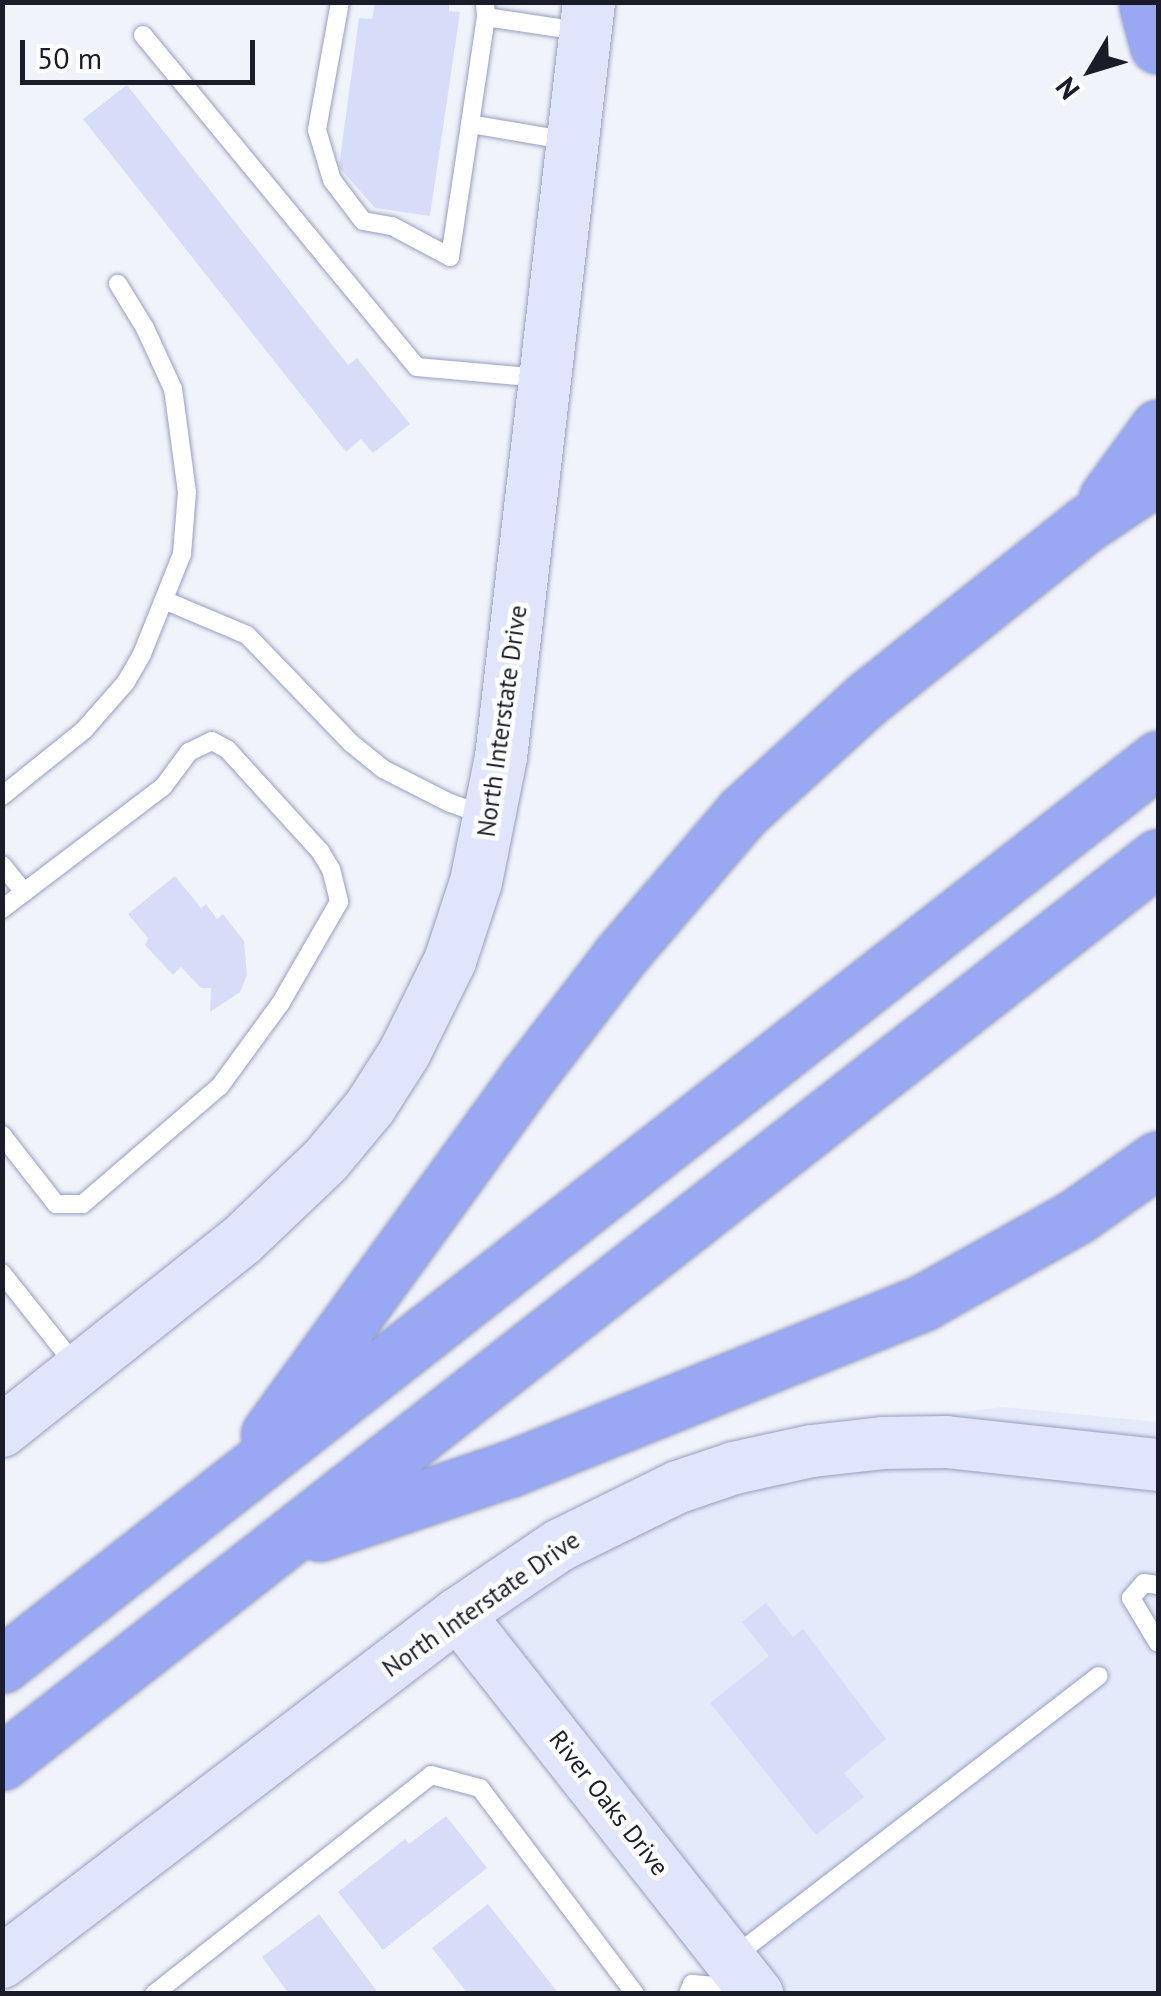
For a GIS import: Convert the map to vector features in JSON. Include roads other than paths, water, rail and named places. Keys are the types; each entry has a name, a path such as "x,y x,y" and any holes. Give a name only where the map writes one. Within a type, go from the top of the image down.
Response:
{"highway":[{"path":"1086,524 1158,428"},
{"path":"232,1486 528,1076 620,956 743,812 868,698 1086,524 1158,476"},
{"path":"2,1665 1158,759"},
{"path":"2,1762 1158,856"},
{"path":"279,1547 512,1468 924,1302 1077,1216 1158,1159"}],"main road":[{"name":"North Interstate Drive","path":"2,1431 284,1203 370,1107 406,1052 450,961 492,818 588,17"},
{"name":"North Interstate Drive","path":"2,1962 458,1614 560,1545 620,1512 734,1468 812,1451 946,1442 1158,1465"},
{"name":"River Oaks Drive","path":"458,1614 735,1981"}],"lane":[{"path":"340,2 317,130 332,180 364,221 392,226 450,257 486,10 588,17"},
{"path":"142,34 417,367 546,379"},
{"path":"470,124 574,141"},
{"path":"2,796 106,708 142,654 182,554 187,492 180,417 160,357 118,284"},
{"path":"164,600 247,635 350,743 382,769 450,803 492,818"},
{"path":"2,864 10,899 163,786 189,752 212,741 228,750 320,851 331,870 340,902 280,1004 220,1086 83,1204 56,1204 2,1135"},
{"path":"2,1273 79,1371"},
{"path":"1158,1585 1144,1583 1131,1598 1158,1643"},
{"path":"688,1994 692,1984 735,1981 1099,1676"},
{"path":"154,1994 431,1775 480,1788 635,1994"}]}
